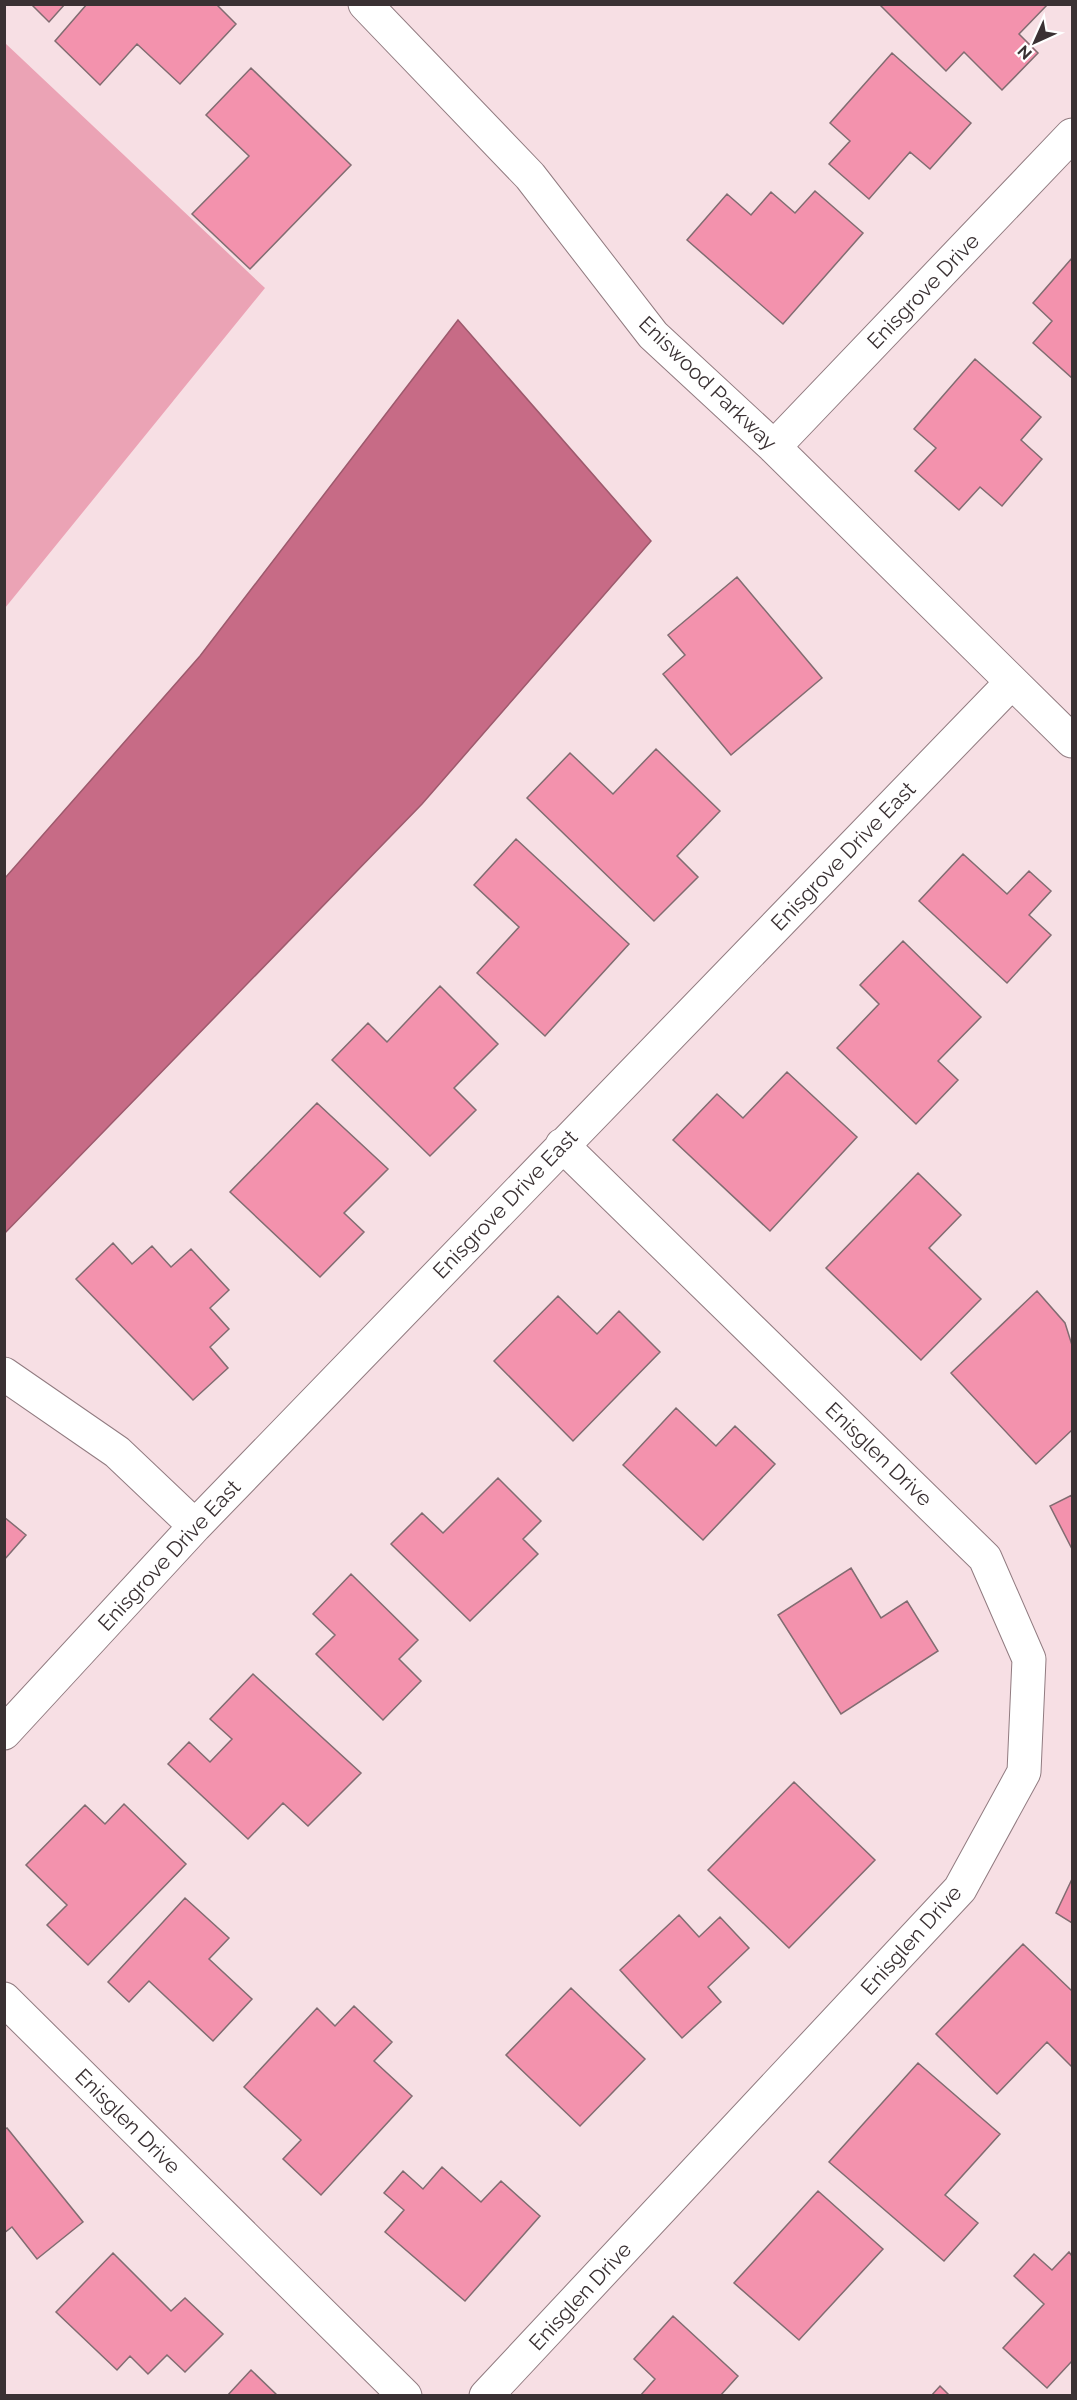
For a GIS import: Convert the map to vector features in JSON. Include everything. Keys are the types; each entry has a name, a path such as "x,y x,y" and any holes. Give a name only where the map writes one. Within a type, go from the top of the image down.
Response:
{"street":[{"name":"Eniswood Parkway","path":"365,4 530,176 653,335 774,447 1072,741"},
{"name":"Enisgrove Drive","path":"774,447 1072,135"},
{"name":"Enisgrove Drive East","path":"4,1733 195,1526 1012,682"},
{"name":"Enisglen Drive","path":"486,2396 960,1889 1024,1772 1029,1659 985,1558 562,1145"},
{"path":"4,1374 117,1452 195,1526"},
{"name":"Enisglen Drive","path":"4,1999 405,2396"}],"shaded area":[{"path":"5,43 265,288 4,608"},
{"path":"458,320 651,541 422,804 5,1233 5,878 200,656"}],"building":[{"path":"31,4 65,4 49,22"},
{"path":"87,4 216,4 236,24 180,84 137,44 100,85 55,41"},
{"path":"879,4 1048,4 1019,34 1038,53 1002,90 964,52 946,71"},
{"path":"892,53 971,123 930,169 910,152 869,199 829,164 850,141 830,123"},
{"path":"251,68 351,165 250,269 192,214 249,156 206,115"},
{"path":"815,191 863,233 783,324 687,240 727,194 751,215 771,192 795,213"},
{"path":"1072,258 1072,378 1033,343 1052,321 1033,303"},
{"path":"975,359 1041,417 1021,440 1042,459 1002,506 980,487 959,510 915,471 936,448 914,429"},
{"path":"737,577 822,678 731,755 663,674 685,655 668,635"},
{"path":"656,749 720,811 677,856 698,877 654,921 527,798 570,753 613,794"},
{"path":"516,839 629,944 545,1036 477,973 519,927 474,885"},
{"path":"963,854 1007,894 1029,871 1051,891 1029,915 1051,935 1007,983 919,901"},
{"path":"903,941 981,1017 938,1061 958,1080 916,1124 837,1048 879,1004 860,985"},
{"path":"440,986 498,1044 454,1088 476,1110 430,1156 332,1060 368,1023 387,1042"},
{"path":"787,1072 857,1137 770,1231 673,1140 717,1094 743,1118"},
{"path":"317,1103 388,1169 344,1213 364,1232 320,1277 230,1192"},
{"path":"918,1173 961,1215 929,1248 981,1299 921,1360 826,1268"},
{"path":"113,1243 132,1264 152,1246 171,1267 191,1249 229,1290 210,1308 229,1329 210,1347 228,1368 193,1400 76,1279"},
{"path":"1037,1291 1065,1323 1072,1345 1072,1430 1036,1464 951,1373"},
{"path":"558,1296 597,1334 619,1311 660,1352 573,1441 494,1361"},
{"path":"676,1408 716,1446 735,1426 775,1464 703,1540 623,1465"},
{"path":"498,1478 541,1521 523,1539 538,1554 470,1621 391,1544 422,1513 443,1533"},
{"path":"1072,1495 1072,1549 1050,1506"},
{"path":"4,1517 26,1535 4,1560"},
{"path":"851,1568 881,1618 907,1601 938,1651 841,1714 778,1615"},
{"path":"351,1574 418,1640 399,1659 421,1681 383,1720 316,1654 335,1635 313,1614"},
{"path":"253,1674 361,1773 308,1826 283,1803 248,1839 168,1764 189,1742 210,1762 232,1739 210,1719"},
{"path":"794,1782 875,1860 789,1948 708,1870"},
{"path":"124,1804 186,1864 88,1965 47,1925 67,1905 26,1865 85,1805 105,1824"},
{"path":"1072,1879 1072,1923 1056,1913"},
{"path":"185,1898 229,1938 209,1959 252,1999 213,2041 149,1981 129,2002 108,1982"},
{"path":"679,1915 699,1937 720,1917 749,1948 708,1987 721,2002 682,2038 620,1970"},
{"path":"1023,1944 1072,1991 1072,2067 1047,2042 997,2094 936,2034"},
{"path":"571,1988 645,2059 580,2126 506,2055"},
{"path":"354,2006 392,2042 374,2061 412,2096 321,2195 283,2159 301,2140 244,2087 317,2008 335,2026"},
{"path":"918,2063 1000,2134 945,2195 978,2223 944,2261 829,2162"},
{"path":"7,2128 83,2222 37,2259 12,2227 4,2233 4,2130"},
{"path":"442,2167 481,2202 501,2181 540,2216 465,2301 385,2232 404,2210 384,2193 403,2171 423,2189"},
{"path":"818,2191 883,2249 799,2340 734,2283"},
{"path":"1069,2252 1072,2256 1072,2361 1047,2388 1003,2348 1044,2304 1014,2276 1034,2254 1052,2270"},
{"path":"113,2253 171,2311 185,2298 223,2334 185,2372 167,2355 148,2374 130,2356 117,2370 56,2312"},
{"path":"673,2316 738,2376 720,2396 640,2396 655,2379 634,2359"},
{"path":"251,2370 278,2396 227,2396"},
{"path":"940,2386 950,2396 931,2396"}]}
